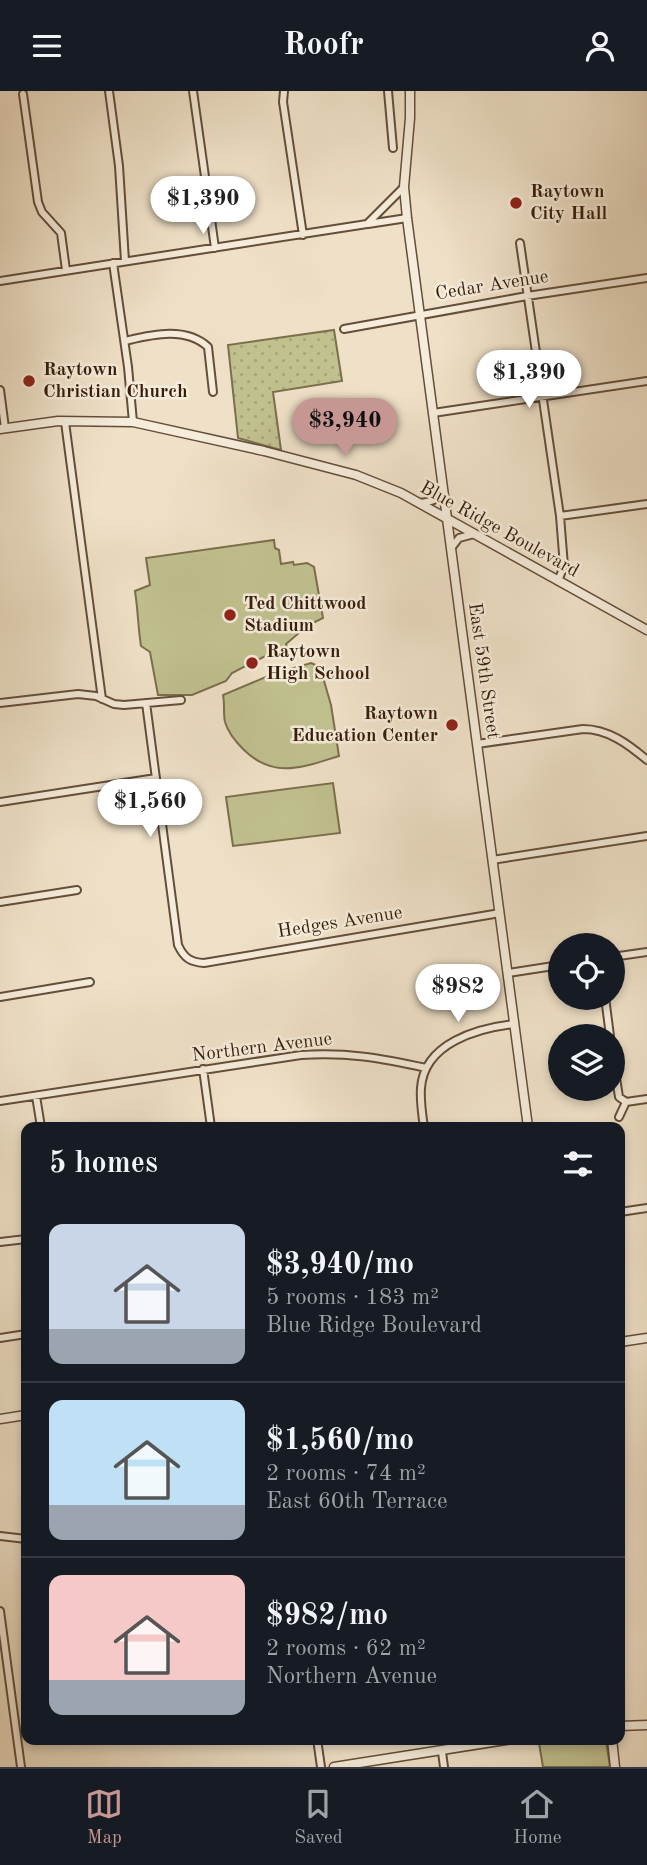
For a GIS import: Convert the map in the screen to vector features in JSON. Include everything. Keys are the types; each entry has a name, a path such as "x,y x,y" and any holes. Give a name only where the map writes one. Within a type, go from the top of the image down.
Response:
{"street":[{"path":"109,91 119,166 125,261"},
{"path":"193,91 215,248"},
{"path":"284,91 283,102 303,235"},
{"path":"388,91 393,148"},
{"name":"East 59th Street","path":"410,91 404,187 407,218 527,1122"},
{"path":"23,94 38,202 61,233 66,270"},
{"path":"366,224 404,187"},
{"path":"0,281 407,218"},
{"path":"520,243 541,398 561,516 564,566 558,581"},
{"path":"113,263 125,341 132,422"},
{"name":"Cedar Avenue","path":"344,329 420,314 647,278"},
{"path":"125,341 156,334 186,335 204,343 208,347 213,393"},
{"path":"433,412 647,381"},
{"path":"0,390 3,428"},
{"name":"Blue Ridge Boulevard","path":"3,428 100,420 132,422 356,475 401,493 647,630"},
{"path":"65,422 102,699"},
{"path":"419,503 434,501 439,496 442,483"},
{"path":"561,516 647,503"},
{"path":"451,549 459,538 475,534"},
{"path":"0,702 78,694 96,696 124,705 181,700"},
{"path":"0,802 156,778 146,703"},
{"path":"477,744 595,729 623,743 647,760"},
{"name":"Hedges Avenue","path":"156,778 178,945 192,962 204,963 500,913"},
{"path":"492,860 647,835"},
{"path":"0,902 77,890"},
{"path":"625,955 647,952"},
{"path":"508,973 548,967"},
{"path":"0,997 90,982"},
{"path":"424,1122 421,1087 426,1068 441,1050 466,1035 489,1027 514,1024"},
{"name":"Northern Avenue","path":"0,1101 301,1055 332,1053 372,1056 426,1068"},
{"path":"203,1069 210,1122"},
{"path":"36,1096 40,1122"},
{"path":"619,1117 626,1102 647,1099"},
{"path":"625,1211 647,1208"},
{"path":"0,1243 21,1239"},
{"path":"0,1338 21,1335"},
{"path":"625,1341 647,1338"},
{"path":"0,1419 21,1416"},
{"path":"0,1536 21,1538"},
{"path":"0,1611 21,1767"},
{"path":"625,1726 647,1725"},
{"path":"318,1745 321,1767"},
{"path":"334,1767 482,1745"},
{"path":"613,1745 615,1767"},
{"path":"442,1752 444,1767"}],"green space":[{"path":"334,330 342,381 273,392 281,450 238,438 228,345"},
{"name":"Ted Chittwood Stadium","path":"274,540 281,564 307,563 314,567 323,618 307,626 286,644 288,651 277,650 232,673 226,681 192,695 158,695 150,652 141,646 135,591 150,585 146,558"},
{"path":"311,663 320,667 331,705 339,756 301,767 278,768 266,765 243,749 230,733 225,722 223,695 273,674"},
{"path":"333,783 340,833 233,846 226,797"},
{"path":"539,1745 607,1745 610,1767 543,1767"}],"place":[{"name":"Raytown City Hall","path":"516,203"},
{"name":"Raytown Christian Church","path":"29,381"},
{"name":"Ted Chittwood Stadium","path":"230,615"},
{"name":"Raytown High School","path":"252,663"},
{"name":"Raytown Education Center","path":"452,725"}]}
